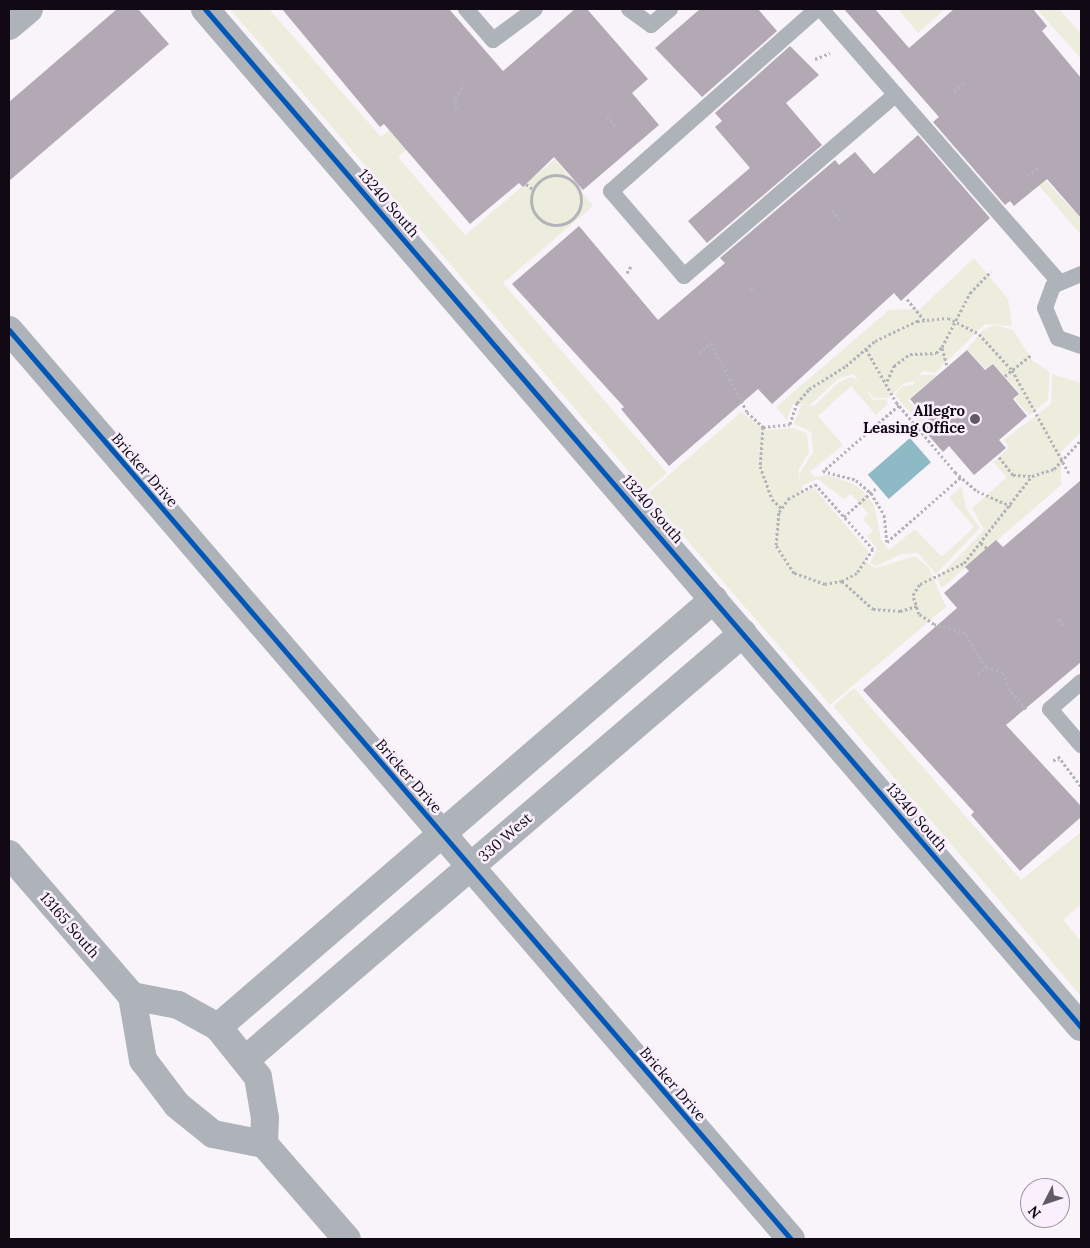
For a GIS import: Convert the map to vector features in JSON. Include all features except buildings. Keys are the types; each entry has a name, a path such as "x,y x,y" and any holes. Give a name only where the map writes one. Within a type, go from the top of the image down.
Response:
{"street":[{"path":"9,26 29,9"},
{"name":"13240 South","path":"205,9 1081,1027"},
{"name":"Bricker Drive","path":"9,330 790,1239"},
{"path":"218,1027 714,599"},
{"name":"330 West","path":"245,1060 743,633"},
{"name":"13165 South","path":"9,854 132,996"},
{"path":"264,1144 263,1096 258,1077 218,1027 178,1005 132,996 136,1042 143,1060 177,1106 213,1134 264,1144 347,1239"}],"lane":[{"path":"466,9 493,40 535,9"},
{"path":"629,9 651,25 670,9"},
{"path":"817,9 611,192 684,276 896,94"},
{"path":"821,9 1059,282"},
{"path":"1081,274 1059,282 1047,296 1046,319 1058,338 1081,346"},
{"path":"1081,682 1050,709 1081,745"}],"path":[{"path":"815,59 830,53 837,58"},
{"path":"954,91 965,83"},
{"path":"456,109 455,98 464,84"},
{"path":"607,116 616,127"},
{"path":"1028,176 1038,168"},
{"path":"561,175 575,184 580,207 564,224 548,224 534,213 533,189 545,177 561,175"},
{"path":"526,184 533,189"},
{"path":"832,210 840,220"},
{"path":"627,272 631,266"},
{"path":"887,382 894,366 910,354 936,353 942,347 954,321 991,271"},
{"path":"751,288 755,293"},
{"path":"906,299 924,320"},
{"path":"699,353 711,343 747,412 763,426 790,424 797,403 809,389 866,349 875,340 924,320 954,321 979,334 1012,370 1059,462 1070,475"},
{"path":"942,347 947,365"},
{"path":"866,349 899,405 961,477 977,491 1011,506"},
{"path":"1005,376 1032,354"},
{"path":"899,405 823,471 856,480 871,493 884,515 887,542 961,477"},
{"path":"763,426 760,466 772,499 782,509"},
{"path":"1034,718 1009,689 1003,672 986,667 965,633 934,624 917,606 913,596 920,584 964,564 1011,506 1032,476 1059,462 1081,440"},
{"path":"999,457 1014,475 1032,476"},
{"path":"815,484 873,550 857,573 842,581 809,581 783,560 775,528 782,509 795,494 815,484"},
{"path":"844,517 876,488"},
{"path":"981,543 987,548"},
{"path":"842,581 873,609 900,611 917,606"},
{"path":"1058,619 1063,625"},
{"path":"978,674 986,667"},
{"path":"1059,747 1059,759 1081,786"},
{"path":"1053,760 1059,759"}],"shaded area":[{"path":"230,9 269,9 381,137 464,65 480,84 398,157 465,235 555,159 593,206 503,283 667,473 646,491"},
{"path":"898,9 945,9 918,33"},
{"path":"1037,9 1059,9 1081,34 1081,59"},
{"path":"1038,172 1073,210 1081,203 1081,235 1032,177"},
{"path":"974,258 1008,299 1012,326 985,324 935,373 924,371 918,375 937,375 908,400 927,421 922,426 895,395 902,387 914,384 915,381 905,383 888,398 874,398 853,374 838,379 810,405 793,404 787,420 776,407 889,310 920,309"},
{"path":"994,325 1013,330 1033,361 1050,372 1048,400 1029,415 1015,399 1020,393 993,363 985,369 967,349 983,330"},
{"path":"1052,374 1081,383 1081,432 1061,452 1061,485 942,588 937,579 984,530 972,508 1007,477 993,462 1009,448 1004,440 1051,404"},
{"path":"851,377 861,382 873,400 885,399 888,404 876,415 851,386 818,416 843,445 810,472 815,477 828,475 851,483 863,491 874,505 881,539 889,550 915,529 942,557 974,527 949,498 962,486 966,508 980,528 936,574 918,553 901,554 877,566 870,563 877,549 867,536 873,531 863,519 868,514 851,494 844,499 817,479 801,486 804,492 814,488 868,551 865,561 875,568 915,556 929,568 946,607 830,705 647,494 741,412 766,430 793,428 807,433 809,452 799,469 799,484 800,473 813,452 811,432 794,424 801,405 814,406 838,383"},
{"path":"854,688 1021,880 1081,832 1081,904 1063,920 1081,941 1081,996 833,706"}],"water":[{"path":"910,438 931,462 889,499 868,475"}],"cycle path":[{"path":"205,9 1081,1027"},
{"path":"9,330 791,1239"}],"place":[{"name":"Allegro Leasing Office","path":"975,419"}]}
